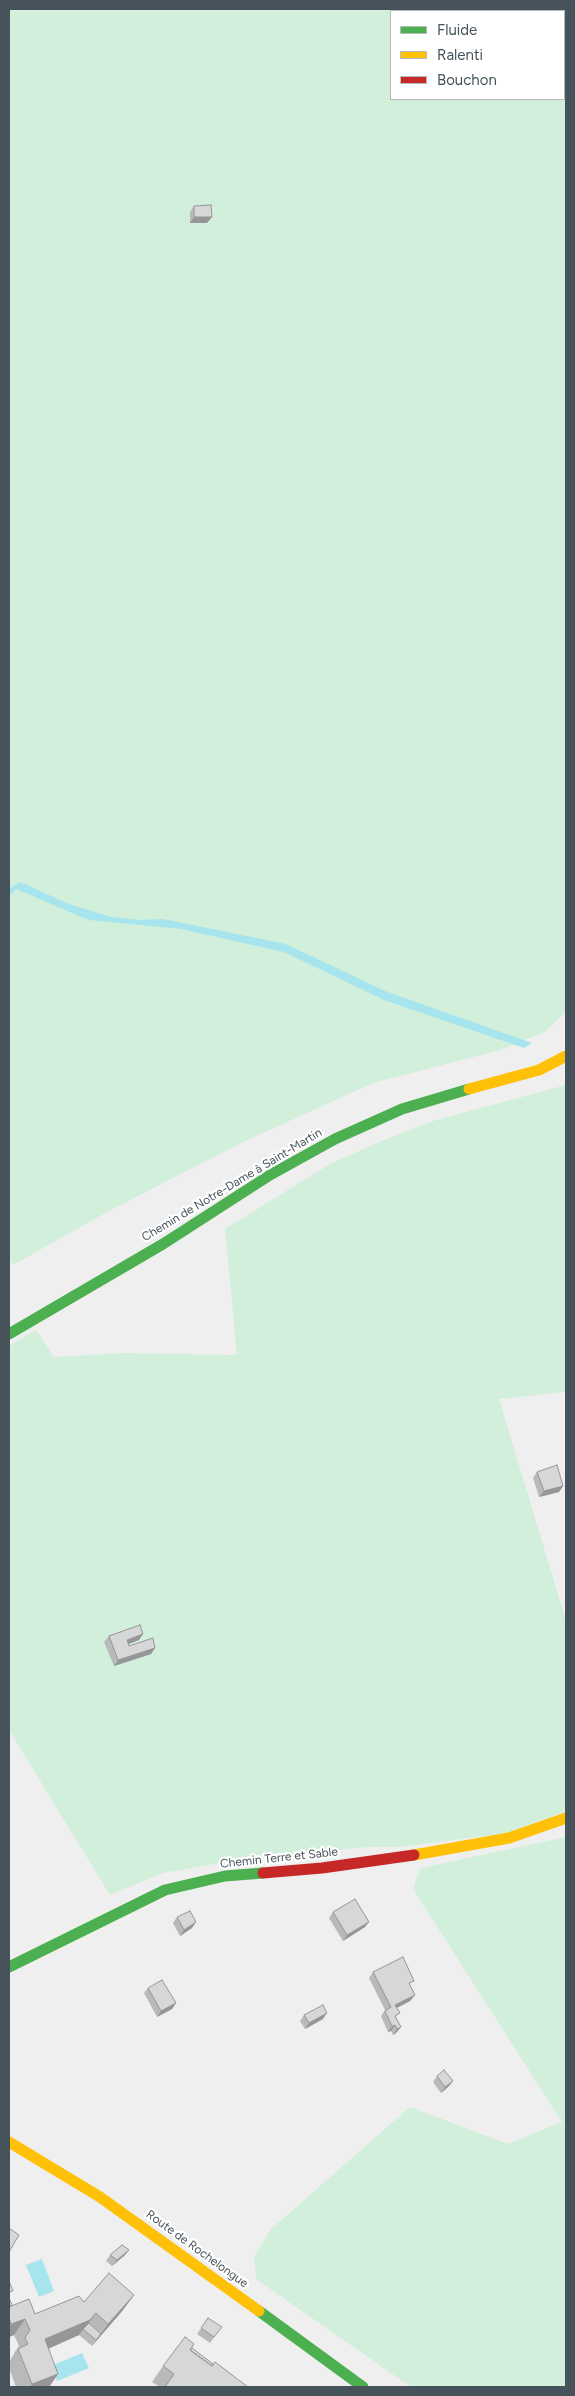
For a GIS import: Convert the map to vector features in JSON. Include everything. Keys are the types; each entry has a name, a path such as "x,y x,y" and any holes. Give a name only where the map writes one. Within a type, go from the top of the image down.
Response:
{"street":[{"name":"Chemin de Notre-Dame à Saint-Martin","path":"9,1334 163,1244 270,1175 335,1139 402,1109 449,1094 539,1070 566,1056"},
{"name":"Chemin Terre et Sable","path":"9,1967 131,1905 165,1890 225,1876 322,1868 433,1852 509,1838 566,1818"},
{"name":"Route de Rochelongue","path":"9,2142 100,2197 363,2387"}],"green space":[{"path":"9,9 566,9 566,1011 546,1031 504,1049 373,1083 243,1142 109,1211 13,1265 9,1260"},
{"path":"566,1085 566,1392 499,1399 566,1621 566,1811 507,1833 401,1847 368,1847 220,1863 163,1873 110,1895 9,1730 9,1346 36,1330 54,1357 123,1353 237,1355 225,1229 330,1164 379,1142 436,1120"},
{"path":"566,1837 566,2387 411,2387 256,2279 254,2257 270,2230 410,2107 508,2144 562,2122 413,1889 420,1868"}],"water":[{"path":"20,882 69,904 111,917 139,920 163,919 286,944 385,991 532,1043 524,1048 384,1000 284,952 181,929 89,920 16,889 9,896 9,889"},
{"path":"42,2259 54,2291 39,2297 26,2265"},
{"path":"82,2353 89,2368 57,2381 51,2366"}],"building":[{"path":"211,205 212,217 194,217 194,206"},
{"path":"557,1465 563,1486 544,1491 537,1472"},
{"path":"140,1625 143,1634 127,1640 129,1646 153,1638 155,1648 118,1660 109,1636"},
{"path":"355,1899 369,1922 347,1935 333,1912"},
{"path":"190,1911 196,1922 184,1930 177,1917"},
{"path":"403,1957 414,1981 409,1983 415,1995 395,2005 400,2013 395,2016 401,2027 397,2029 395,2025 392,2026 385,2011 391,2007 373,1972"},
{"path":"162,1980 176,2003 161,2011 148,1988"},
{"path":"323,2005 327,2013 309,2023 304,2015"},
{"path":"444,2070 453,2081 445,2087 437,2076"},
{"path":"9,2228 19,2235 9,2252"},
{"path":"122,2245 129,2250 117,2260 110,2255"},
{"path":"109,2273 134,2295 108,2324 96,2313 90,2320 45,2339 58,2374 32,2384 18,2349 28,2344 25,2338 30,2330 25,2319 11,2324 9,2307 29,2299 35,2314 79,2296 84,2302"},
{"path":"9,2281 13,2291 9,2292"},
{"path":"208,2318 222,2327 214,2337 201,2328"},
{"path":"89,2323 101,2334 96,2340 83,2329"},
{"path":"185,2337 194,2344 190,2350 212,2366 215,2362 248,2387 165,2387 174,2374 163,2366"},
{"path":"192,2348 213,2364 212,2366 190,2350"}],"traffic: fast":[{"path":"9,1334 163,1244 270,1175 335,1139 402,1109 469,1089"},
{"path":"9,1967 165,1890 225,1876 263,1873"},
{"path":"259,2311 363,2387"}],"traffic: slow":[{"path":"469,1089 539,1070 566,1056"},
{"path":"414,1855 509,1838 566,1818"},
{"path":"9,2142 100,2197 259,2311"}],"traffic: jam":[{"path":"263,1873 322,1868 414,1855"}]}
